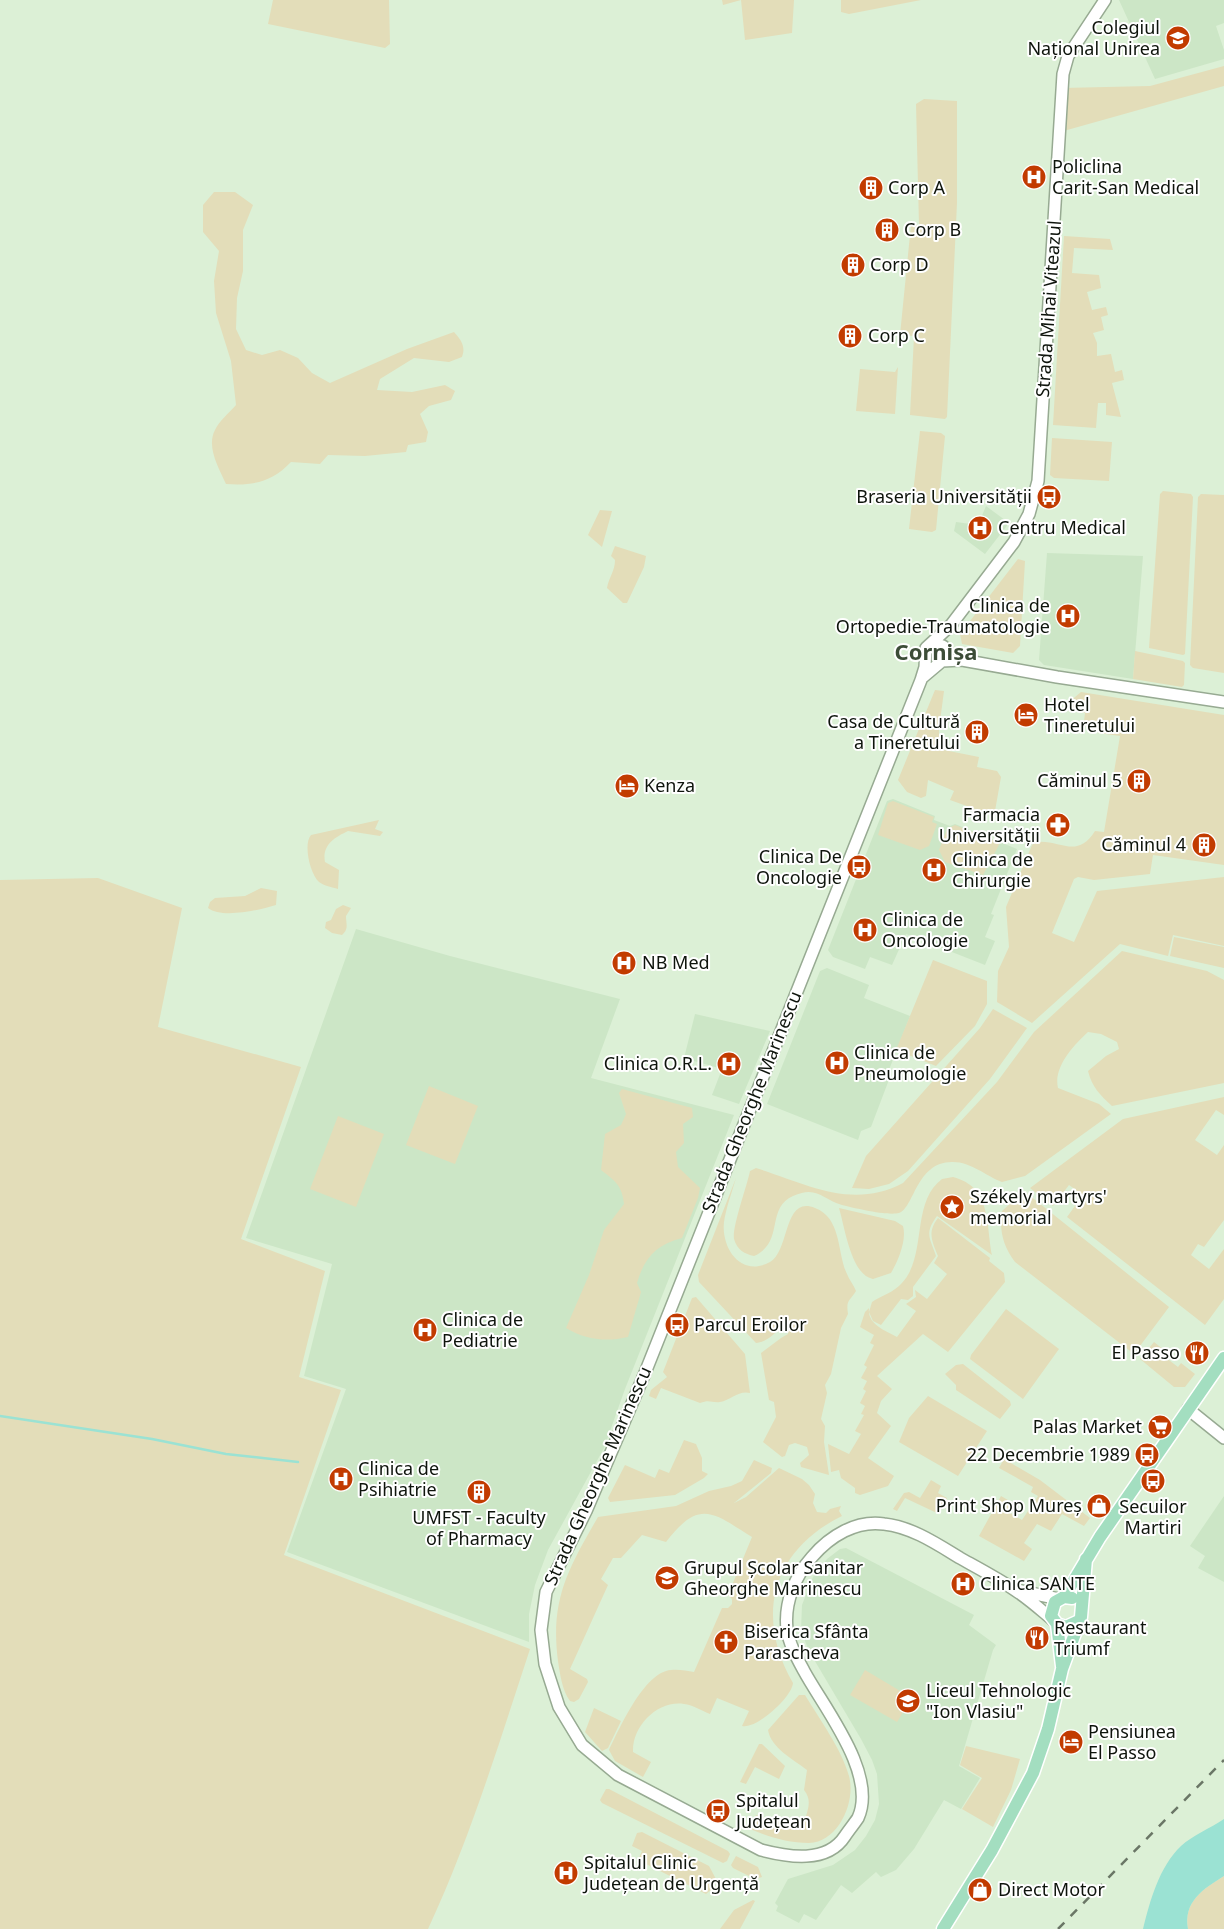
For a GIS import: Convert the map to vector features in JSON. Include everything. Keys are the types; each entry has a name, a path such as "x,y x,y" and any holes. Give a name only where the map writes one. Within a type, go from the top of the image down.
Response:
{"main road":[{"name":"Strada Mihai Viteazul","path":"1038,481 1063,74 1068,56 1105,0"},
{"name":"Strada Gheorghe Marinescu","path":"932,643 951,625 1014,542 1029,514 1038,481"},
{"name":"Strada Gheorghe Marinescu","path":"921,680 942,655 951,625"},
{"path":"942,655 940,644 932,643 926,648 925,656 930,662 942,655 962,660 1224,702"},
{"name":"Strada Gheorghe Marinescu","path":"925,656 921,680 645,1373 586,1510 546,1591 541,1630 543,1651 548,1678 564,1717 582,1745 601,1763 636,1785 761,1850 783,1856 806,1857 826,1851 843,1840 858,1817 862,1796 860,1773 844,1740 792,1650 787,1629 787,1608 791,1590 806,1563 825,1542 847,1530 867,1524 884,1524 920,1536 1016,1590 1055,1622"},
{"path":"1062,1669 1052,1607 1061,1598 1224,1358"},
{"path":"1188,1409 1224,1438"},
{"path":"1080,1606 1086,1559"},
{"name":"Strada Gheorghe Marinescu","path":"1016,1590 1061,1598"},
{"path":"944,1929 996,1843 1033,1773 1048,1729 1062,1669 1082,1612 1074,1599 1061,1598"},
{"path":"1055,1622 1066,1628 1078,1621"}],"shaded area":[{"path":"273,0 389,0 390,44 385,48 268,24"},
{"path":"722,0 741,0 723,5"},
{"path":"741,0 794,0 792,33 745,40"},
{"path":"841,0 921,0 849,14 841,12"},
{"name":"Colegiul Național Unirea","path":"1119,0 1224,0 1224,23 1216,26 1224,50 1224,59 1155,79"},
{"path":"1224,66 1224,86 1060,132 1062,88 1150,86"},
{"path":"924,99 957,101 957,203 947,417 945,419 910,415 914,336 900,335 911,225 919,225 916,104"},
{"path":"214,192 235,192 253,205 243,230 243,271 237,298 236,329 246,350 262,355 280,350 298,358 312,373 330,383 407,349 454,332 457,335 463,346 462,357 449,362 414,358 380,379 377,390 412,392 445,385 455,391 451,400 429,406 420,414 428,432 426,442 408,445 406,452 365,456 328,455 320,464 291,462 277,474 262,481 245,484 226,484 214,457 212,443 219,423 236,405 231,361 216,313 214,281 219,251 203,232 203,205"},
{"path":"1064,236 1110,239 1113,250 1074,248 1072,273 1099,275 1101,288 1087,292 1092,310 1106,307 1108,315 1101,317 1104,330 1093,333 1097,343 1097,356 1111,354 1115,372 1122,370 1124,380 1112,383 1121,417 1106,415 1106,403 1098,403 1096,428 1053,425"},
{"path":"898,367 895,414 856,411 860,369 895,372"},
{"path":"920,431 941,433 945,436 936,530 932,532 909,529"},
{"path":"1052,438 1112,442 1109,481 1054,478 1050,475"},
{"path":"1163,491 1191,494 1193,497 1185,654 1183,655 1149,648 1160,494"},
{"path":"1201,494 1224,495 1224,673 1193,668 1190,665 1198,497"},
{"name":"Centru Medical","path":"986,506 1009,523 985,554 954,531 956,522 978,525"},
{"path":"600,510 612,511 602,547 588,535"},
{"path":"615,546 646,556 644,567 627,603 623,603 607,588 615,564 615,560 611,556"},
{"path":"1047,553 1143,556 1133,679 1044,665 1039,660"},
{"path":"1018,559 1025,561 1020,646 1013,653 962,644 960,634"},
{"path":"1135,651 1183,661 1185,663 1184,685 1182,687 1133,679"},
{"path":"935,690 944,691 939,729 939,749 979,757 977,767 997,771 1001,777 995,811 989,814 950,800 954,791 928,780 926,796 921,798 907,792 898,780"},
{"path":"1081,692 1224,715 1224,865 1153,855 1150,874 1094,880 1078,877 1074,879 1052,933 1074,942 1097,891 1224,877 1224,946 1173,935 1168,956 1120,944 1032,1023 997,1002 998,971 1009,947 1006,907 1032,845 1036,842 1045,842 1068,846 1082,845 1095,831 1104,832 1120,736 1098,733 1100,724 1084,721 1085,713 1067,710 1068,703"},
{"name":"Clinica de Chirurgie","path":"893,799 935,816 934,820 950,826 955,824 1017,849 991,914 994,915 985,937 995,941 985,965 906,934 892,965 870,957 865,969 833,957 828,950 887,801"},
{"path":"893,801 934,817 932,822 937,824 929,846 920,850 878,835 888,803"},
{"path":"379,820 375,829 383,832 380,836 348,831 330,843 325,851 325,862 339,870 338,889 319,882 310,866 308,845 311,835"},
{"path":"955,825 1000,843 983,875 945,862 939,850 947,829"},
{"path":"98,878 182,908 158,1027 301,1067 241,1239 325,1271 299,1377 341,1390 284,1555 530,1649 471,1826 428,1929 0,1929 0,880"},
{"path":"261,888 277,891 276,905 251,911 231,913 222,913 208,908 210,902 215,898 245,896"},
{"path":"343,905 351,908 346,916 346,931 342,935 332,933 325,928 326,922 331,920 336,909"},
{"path":"356,929 450,956 620,999 591,1078 734,1115 625,1389 604,1448 548,1550 535,1585 529,1614 529,1642 287,1552 346,1389 304,1376 332,1264 246,1238"},
{"path":"1174,937 1224,947 1224,968 1170,956"},
{"path":"1122,951 1207,971 1224,980 1224,1083 1112,1106 1097,1090 1088,1071 1106,1056 1119,1049 1117,1042 1101,1034 1088,1032 1071,1050 1062,1064 1057,1080 1058,1088 1099,1104 1111,1114 1025,1176 1002,1182 966,1164 953,1162 941,1164 931,1169 924,1177 904,1210 894,1214 842,1205 814,1192 801,1193 793,1196 779,1209 773,1234 763,1250 754,1256 739,1249 734,1239 735,1225 750,1171 756,1168 811,1187 848,1194 884,1191 903,1183 997,1082 1034,1032"},
{"path":"933,960 987,981 987,1004 975,1026 936,1066 896,1050"},
{"name":"Clinica de Pneumologie","path":"827,968 869,985 864,998 910,1016 887,1075 890,1077 871,1127 861,1131 858,1140 767,1104 820,971"},
{"path":"993,1009 1027,1028 990,1079 908,1171 889,1184 869,1189 852,1188 866,1156 980,1028"},
{"name":"Clinica O.R.L.","path":"695,1014 770,1031 739,1104 712,1095 722,1069 684,1058"},
{"path":"429,1086 478,1106 455,1164 406,1145"},
{"path":"622,1089 692,1108 693,1117 683,1124 684,1143 676,1152 678,1167 700,1188 698,1198 682,1238 659,1248 643,1266 637,1283 641,1292 628,1337 604,1340 581,1335 566,1328 589,1275 604,1230 624,1204 620,1188 601,1170 605,1134 621,1125 626,1114 619,1093"},
{"path":"1224,1097 1224,1115 1216,1110 1195,1140 1217,1155 1224,1145 1224,1220 1204,1247 1198,1244 1191,1255 1209,1269 1224,1249 1224,1299 1205,1325 1067,1217 1083,1195 1069,1185 1053,1206 1030,1188 1123,1119"},
{"path":"338,1116 384,1134 356,1207 310,1189"},
{"path":"953,1177 965,1182 980,1197 987,1218 992,1255 937,1216 929,1232 936,1256 913,1287 913,1296 908,1300 901,1299 881,1325 873,1321 869,1312 872,1302 898,1287 909,1273 914,1260 922,1216 932,1189 942,1179"},
{"path":"736,1178 724,1222 726,1241 735,1258 750,1266 760,1266 770,1262 781,1247 792,1216 797,1209 805,1206 815,1208 824,1213 834,1228 844,1266 856,1291 848,1303 848,1314 841,1328 831,1374 825,1385 827,1393 821,1419 825,1426 824,1442 829,1475 801,1467 800,1463 809,1455 807,1447 795,1443 789,1445 785,1456 782,1457 763,1442 776,1417 774,1402 769,1400 761,1353 788,1334 788,1329 784,1326 780,1327 770,1338 756,1343 699,1282 698,1275"},
{"path":"1024,1191 1169,1307 1134,1354 1015,1262 1003,1238 1001,1225 1002,1211"},
{"path":"839,1208 895,1221 903,1226 903,1244 891,1273 873,1279 865,1276 859,1269 850,1250"},
{"path":"938,1218 990,1258 989,1261 1004,1273 1005,1282 948,1352 923,1334 877,1376 892,1389 881,1401 877,1413 891,1426 868,1458 894,1476 888,1486 860,1495 855,1493 855,1488 841,1478 839,1470 831,1472 828,1444 849,1454 861,1434 855,1431 864,1415 861,1414 865,1406 860,1403 866,1391 863,1389 867,1381 861,1378 867,1367 864,1365 874,1345 870,1343 874,1335 860,1327 865,1312 869,1308 869,1314 877,1326 897,1337 916,1311 906,1304 916,1297 915,1290 927,1299 947,1274 934,1263 938,1256 932,1241 932,1232"},
{"path":"696,1297 745,1354 750,1393 742,1393 720,1402 706,1401 700,1403 661,1388 656,1399 649,1396 651,1390 667,1377 663,1372 692,1298"},
{"path":"1006,1309 1059,1349 1023,1399 970,1359 971,1355"},
{"path":"1154,1342 1164,1350 1161,1354 1178,1367 1181,1363 1195,1374 1185,1387 1174,1387 1140,1359"},
{"path":"963,1364 1010,1401 1011,1405 1000,1419 956,1390 956,1385 945,1374 956,1365"},
{"path":"928,1396 987,1431 958,1476 899,1442 909,1418"},
{"path":"684,1440 696,1444 702,1458 702,1471 708,1474 704,1478 675,1495 610,1502 608,1498 625,1465 655,1478 659,1469 669,1473"},
{"path":"1004,1459 1040,1480 1090,1518 1084,1526 1062,1514 1051,1531 1037,1524 1024,1543 1032,1549 1024,1561 979,1536 1001,1496 1013,1503 1008,1512 1022,1520 1038,1496 1031,1492 1033,1487 999,1468"},
{"path":"754,1460 772,1468 771,1473 734,1503 746,1497 779,1468 802,1479 809,1485 815,1494 813,1503 817,1512 826,1513 830,1509 841,1506 839,1511 842,1516 818,1531 799,1548 785,1567 777,1588 773,1610 775,1634 781,1658 793,1683 791,1689 780,1704 764,1718 748,1726 742,1726 749,1711 717,1698 710,1714 684,1704 665,1706 656,1711 642,1724 634,1742 633,1752 651,1762 643,1777 615,1761 609,1750 634,1702 651,1680 661,1673 671,1670 694,1672 722,1608 728,1608 732,1604 732,1599 728,1595 752,1537 717,1516 698,1515 688,1519 666,1542 642,1535 621,1558 613,1558 601,1579 608,1585 570,1669 587,1679 588,1682 579,1699 574,1702 570,1701 562,1682 556,1639 559,1602 564,1586 570,1569 598,1517 676,1506 709,1491 731,1486 742,1481"},
{"path":"931,1480 941,1486 938,1493 947,1498 939,1514 905,1498 897,1511 893,1509 904,1493 909,1492 920,1498"},
{"path":"1224,1496 1224,1582 1198,1568 1205,1556 1190,1546"},
{"name":"Liceul Tehnologic \"Ion Vlasiu\"","path":"846,1548 974,1615 969,1625 996,1645 959,1766 980,1778 961,1809 944,1800 914,1849 896,1870 881,1877 876,1872 852,1893 841,1885 816,1920 804,1914 799,1923 776,1911 778,1906 775,1903 788,1879 833,1865 855,1850 875,1820 879,1804 877,1774 872,1760 809,1651 801,1631 802,1605 813,1577 827,1559 840,1549"},
{"path":"865,1670 912,1698 897,1722 850,1695"},
{"path":"799,1695 805,1695 836,1745 849,1776 851,1786 847,1808 837,1828 820,1841 809,1843 779,1839 750,1829 756,1815 786,1825 806,1816 809,1803 808,1796 804,1790 807,1770 778,1748 768,1730"},
{"path":"594,1708 621,1721 608,1748 602,1751 585,1732"},
{"path":"759,1744 762,1744 785,1766 779,1779 755,1767 746,1784 740,1782"},
{"path":"966,1746 1020,1759 1011,1790 993,1827 962,1809 982,1778 960,1765"},
{"path":"606,1789 728,1851 730,1854 727,1861 723,1863 602,1803 600,1800"},
{"path":"642,1832 709,1866 716,1879 711,1890 706,1894 638,1860 642,1851 632,1846 637,1833"},
{"path":"736,1856 758,1867 762,1877 755,1879 733,1868 731,1865"},
{"path":"1224,1876 1224,1929 1188,1929 1189,1911 1196,1897"},
{"path":"753,1900 755,1901 740,1929 720,1929 734,1910"}],"water":[{"path":"1224,1819 1224,1876 1196,1897 1189,1911 1188,1929 1143,1929 1156,1885 1173,1854 1191,1838"}],"waterway":[{"path":"0,1416 152,1439 226,1454 298,1462"}],"railway":[{"path":"1058,1929 1224,1760"}],"place":[{"name":"Colegiul Național Unirea","path":"1178,38"},
{"name":"Policlina Carit-San Medical","path":"1034,177"},
{"name":"Corp A","path":"871,188"},
{"name":"Corp B","path":"887,230"},
{"name":"Corp D","path":"853,265"},
{"name":"Corp C","path":"850,336"},
{"name":"Braseria Universității","path":"1049,497"},
{"name":"Centru Medical","path":"980,528"},
{"name":"Clinica de Ortopedie-Traumatologie","path":"1068,616"},
{"name":"Hotel Tineretului","path":"1026,715"},
{"name":"Casa de Cultură a Tineretului","path":"977,732"},
{"name":"Căminul 5","path":"1139,781"},
{"name":"Kenza","path":"627,786"},
{"name":"Farmacia Universității","path":"1058,825"},
{"name":"Căminul 4","path":"1204,845"},
{"name":"Clinica De Oncologie","path":"859,867"},
{"name":"Clinica de Chirurgie","path":"934,870"},
{"name":"Clinica de Oncologie","path":"865,930"},
{"name":"NB Med","path":"624,963"},
{"name":"Clinica de Pneumologie","path":"837,1063"},
{"name":"Clinica O.R.L.","path":"729,1064"},
{"name":"Székely martyrs' memorial","path":"952,1207"},
{"name":"Parcul Eroilor","path":"677,1325"},
{"name":"Clinica de Pediatrie","path":"425,1330"},
{"name":"El Passo","path":"1197,1353"},
{"name":"Palas Market","path":"1160,1427"},
{"name":"22 Decembrie 1989","path":"1147,1455"},
{"name":"Clinica de Psihiatrie","path":"341,1479"},
{"name":"Secuilor Martiri","path":"1153,1481"},
{"name":"UMFST - Faculty of Pharmacy","path":"479,1492"},
{"name":"Print Shop Mureș","path":"1099,1506"},
{"name":"Grupul Școlar Sanitar Gheorghe Marinescu","path":"667,1578"},
{"name":"Clinica SANTE","path":"963,1584"},
{"name":"Restaurant Triumf","path":"1037,1638"},
{"name":"Biserica Sfânta Parascheva","path":"726,1642"},
{"name":"Liceul Tehnologic \"Ion Vlasiu\"","path":"908,1701"},
{"name":"Pensiunea El Passo","path":"1071,1742"},
{"name":"Spitalul Județean","path":"718,1811"},
{"name":"Spitalul Clinic Județean de Urgență","path":"566,1873"},
{"name":"Direct Motor","path":"980,1890"}],"district":[{"name":"Cornișa","path":"936,652"}]}
